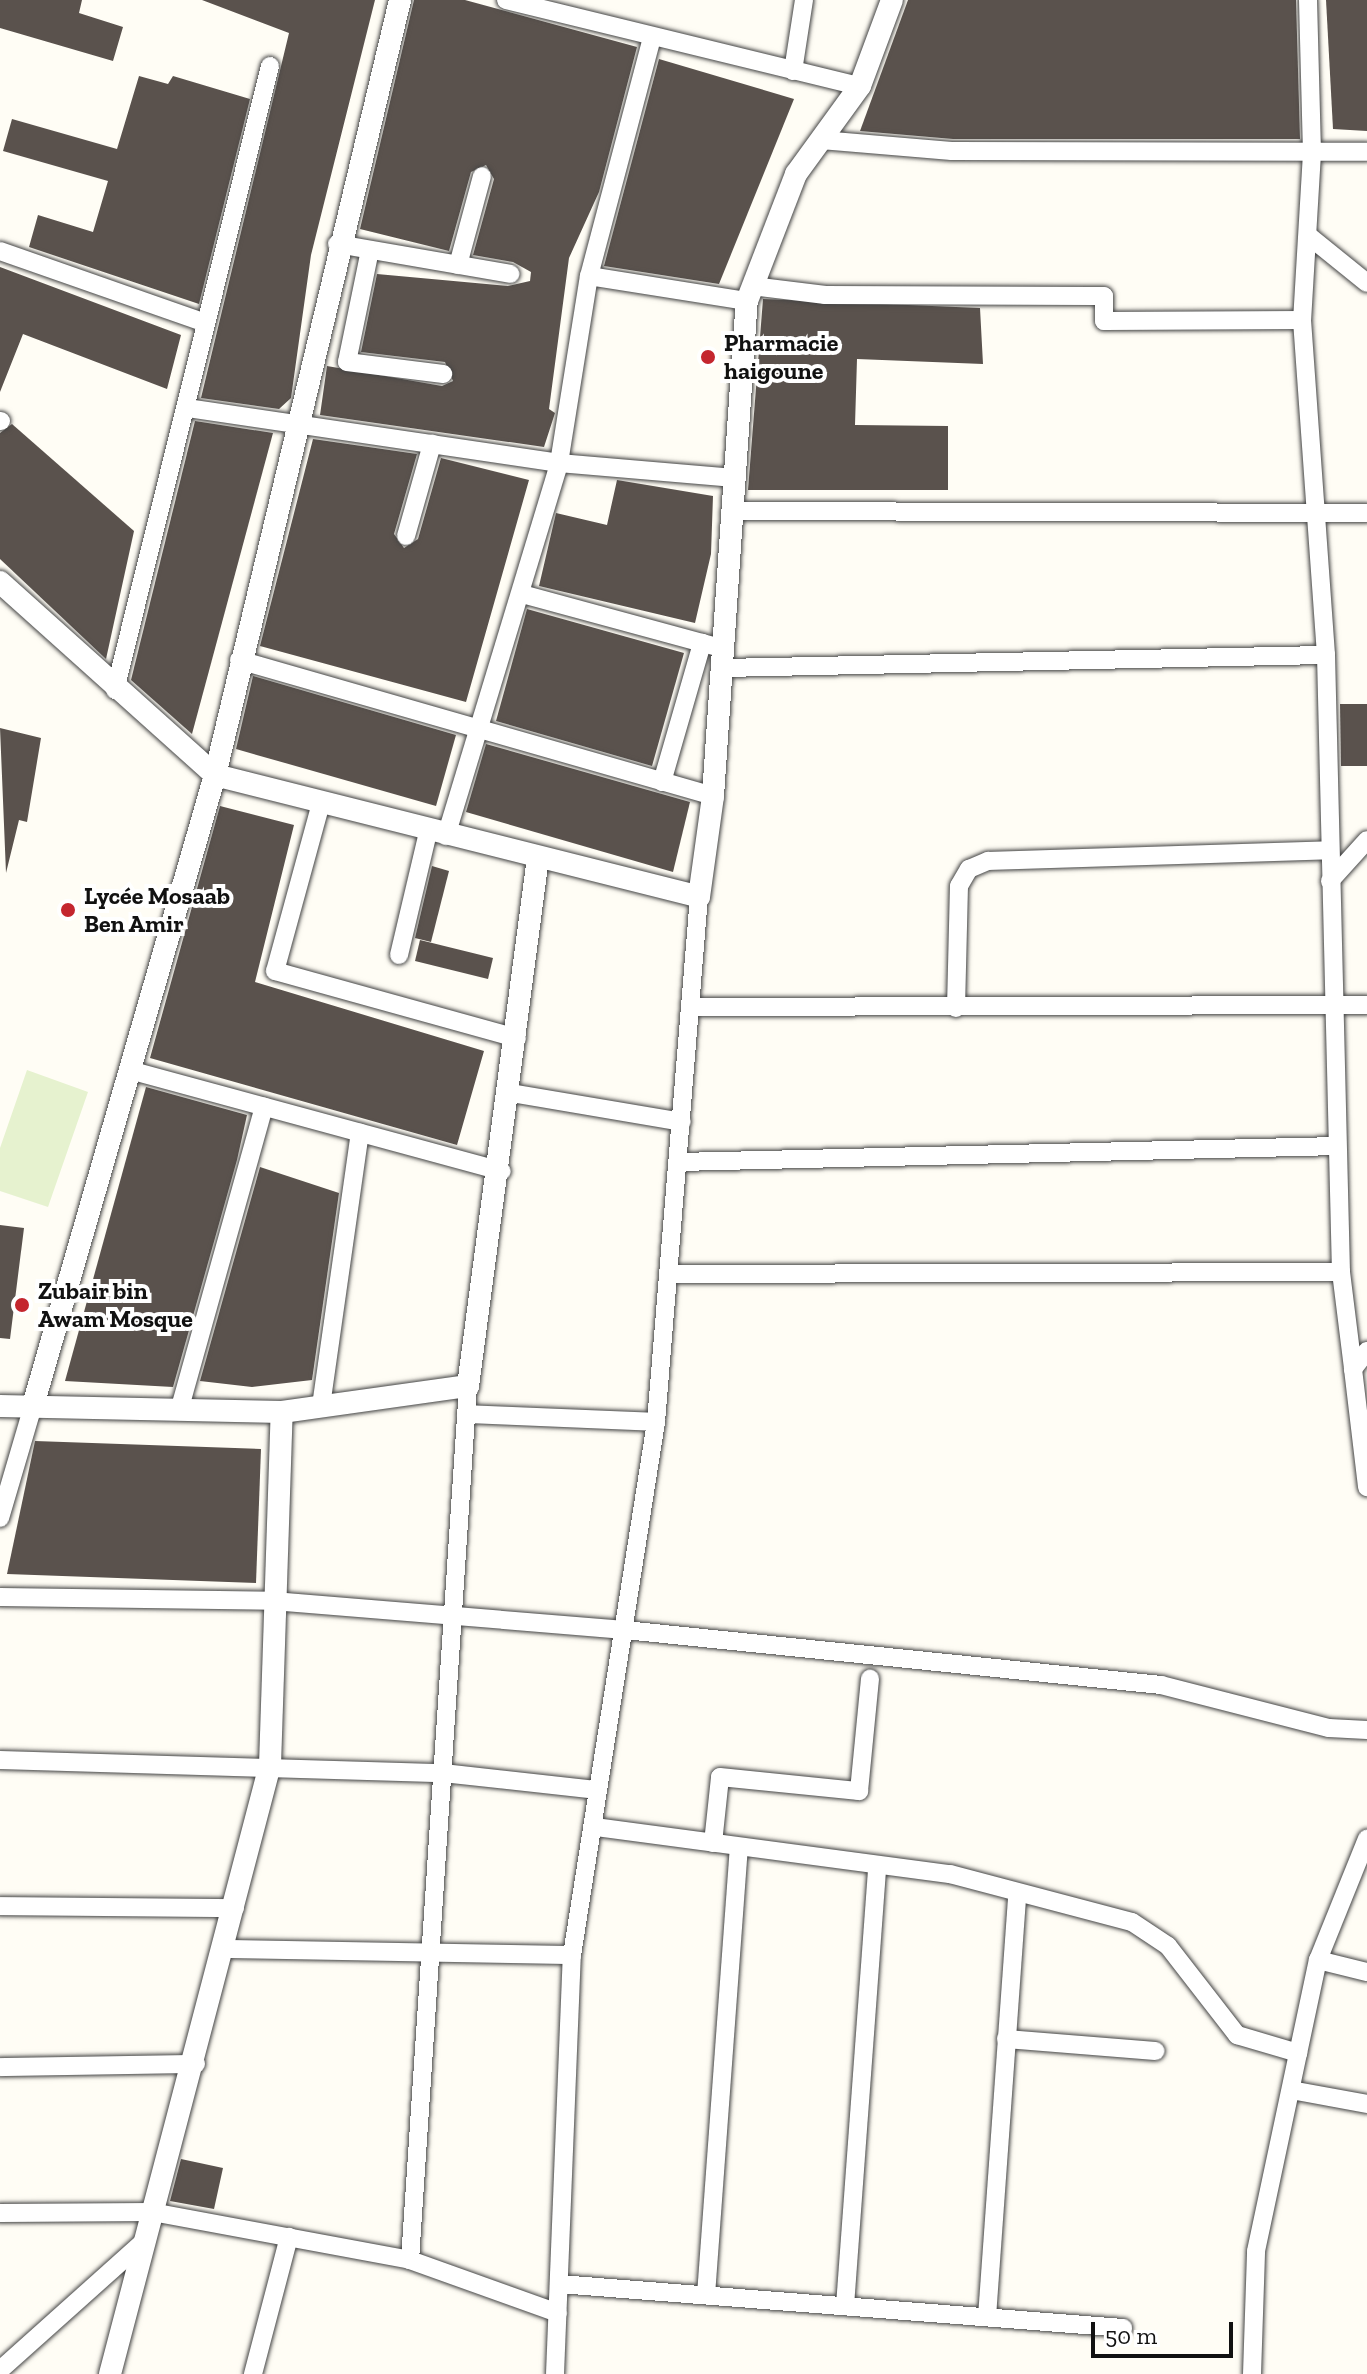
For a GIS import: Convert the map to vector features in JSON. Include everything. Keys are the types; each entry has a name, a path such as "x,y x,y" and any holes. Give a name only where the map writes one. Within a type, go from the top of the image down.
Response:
{"street":[{"path":"0,1518 133,1071 215,775 239,660 303,425 337,244 400,0"},
{"path":"506,0 545,7 652,38 860,86"},
{"path":"793,71 804,0"},
{"path":"555,2374 572,1955 596,1827 598,1790 656,1422 699,897 713,796 735,511 734,478 750,294 796,174 860,86 892,0"},
{"path":"1308,0 1312,153 1310,237 1302,320 1326,655 1341,1272 1367,1487"},
{"path":"399,955 437,834 483,729 559,463 589,276 652,38"},
{"path":"115,690 270,66"},
{"path":"821,140 952,151 1367,152"},
{"path":"458,265 482,176"},
{"path":"1310,237 1367,283"},
{"path":"337,244 510,274"},
{"path":"370,250 347,362 443,374"},
{"path":"0,251 206,323"},
{"path":"589,276 750,294 1104,296 1104,321 1302,320"},
{"path":"187,408 559,463 734,478"},
{"path":"406,536 432,444"},
{"path":"735,511 1367,513"},
{"path":"0,582 115,690 215,775 437,834 699,897"},
{"path":"522,594 702,643 724,658 1326,655"},
{"path":"662,782 702,643"},
{"path":"239,660 713,796"},
{"path":"321,803 275,971 517,1038"},
{"path":"1330,881 1367,840"},
{"path":"956,1008 959,886 969,869 988,861 1329,850"},
{"path":"410,2260 468,1386 502,1171 538,858"},
{"path":"690,1007 1367,1005"},
{"path":"133,1071 502,1171"},
{"path":"511,1093 682,1122"},
{"path":"179,1411 264,1107"},
{"path":"321,1406 360,1133"},
{"path":"679,1162 1337,1146"},
{"path":"670,1274 1341,1272"},
{"path":"1353,1369 1367,1351"},
{"path":"0,1406 282,1412 468,1386"},
{"path":"110,2374 143,2242 196,2064 270,1765 273,1601 282,1412"},
{"path":"466,1414 656,1422"},
{"path":"0,1597 273,1601 625,1630 1161,1685 1329,1728 1367,1730"},
{"path":"713,1843 720,1777 859,1791 870,1679"},
{"path":"0,1760 270,1765 443,1773 598,1790"},
{"path":"596,1827 950,1874 1152,1932 1237,2035 1298,2053"},
{"path":"1252,2374 1256,2251 1298,2053 1318,1960 1367,1839"},
{"path":"706,2295 739,1847"},
{"path":"845,2306 877,1866"},
{"path":"987,2317 1017,1895"},
{"path":"0,1906 235,1908"},
{"path":"225,1949 572,1955"},
{"path":"1318,1960 1367,1972"},
{"path":"1006,2039 1156,2051"},
{"path":"0,2067 196,2064"},
{"path":"1291,2090 1367,2104"},
{"path":"0,2213 152,2212 410,2260 558,2313"},
{"path":"253,2374 289,2237"},
{"path":"0,2370 143,2242"},
{"path":"559,2284 1123,2328"}],"green space":[{"path":"27,1070 88,1092 48,1207 0,1191 0,1148"}],"building":[{"path":"0,0 82,0 79,13 123,27 113,61 0,28"},
{"path":"202,0 375,0 311,255 291,398 279,409 201,398 289,33"},
{"path":"414,0 465,0 637,47 599,192 569,258 549,409 555,413 544,447 320,415 327,366 442,386 453,381 445,362 361,352 377,274 508,286 530,281 531,272 513,262 473,255 494,179 486,165 471,172 449,251 360,229"},
{"path":"908,0 1296,0 1300,139 953,139 860,131"},
{"path":"1326,0 1367,0 1367,131 1333,129"},
{"path":"659,59 794,99 719,284 604,266"},
{"path":"139,76 168,84 173,76 250,99 199,304 29,247 38,215 93,232 108,181 3,151 12,119 117,149"},
{"path":"0,267 181,335 167,389 23,334 0,392"},
{"path":"763,299 980,308 983,364 857,359 855,425 948,426 948,490 748,490"},
{"path":"195,421 273,433 192,734 131,680"},
{"path":"12,424 134,531 106,659 0,559 0,433"},
{"path":"313,439 417,454 394,534 404,548 418,539 441,458 529,480 466,702 260,646"},
{"path":"617,480 713,496 711,554 695,623 539,586 556,513 607,525"},
{"path":"527,609 684,653 652,766 496,721"},
{"path":"253,676 456,735 436,806 236,749"},
{"path":"1340,704 1367,704 1367,766 1341,766"},
{"path":"0,728 41,738 27,822 19,820 6,873"},
{"path":"486,744 690,802 673,872 466,812"},
{"path":"220,806 294,825 255,982 484,1051 457,1145 150,1058"},
{"path":"432,866 449,871 431,942 415,938"},
{"path":"420,940 493,958 488,979 415,961"},
{"path":"146,1087 247,1115 237,1160 173,1387 65,1381"},
{"path":"260,1167 339,1193 312,1380 252,1387 200,1381"},
{"path":"0,1225 24,1228 10,1339 0,1338"},
{"path":"35,1441 261,1449 256,1583 7,1574"},
{"path":"181,2159 223,2168 214,2209 170,2201"}],"place":[{"name":"Pharmacie haigoune","path":"708,357"},
{"name":"Lycée Mosaab Ben Amir","path":"68,910"},
{"name":"Zubair bin Awam Mosque","path":"22,1305"}]}
